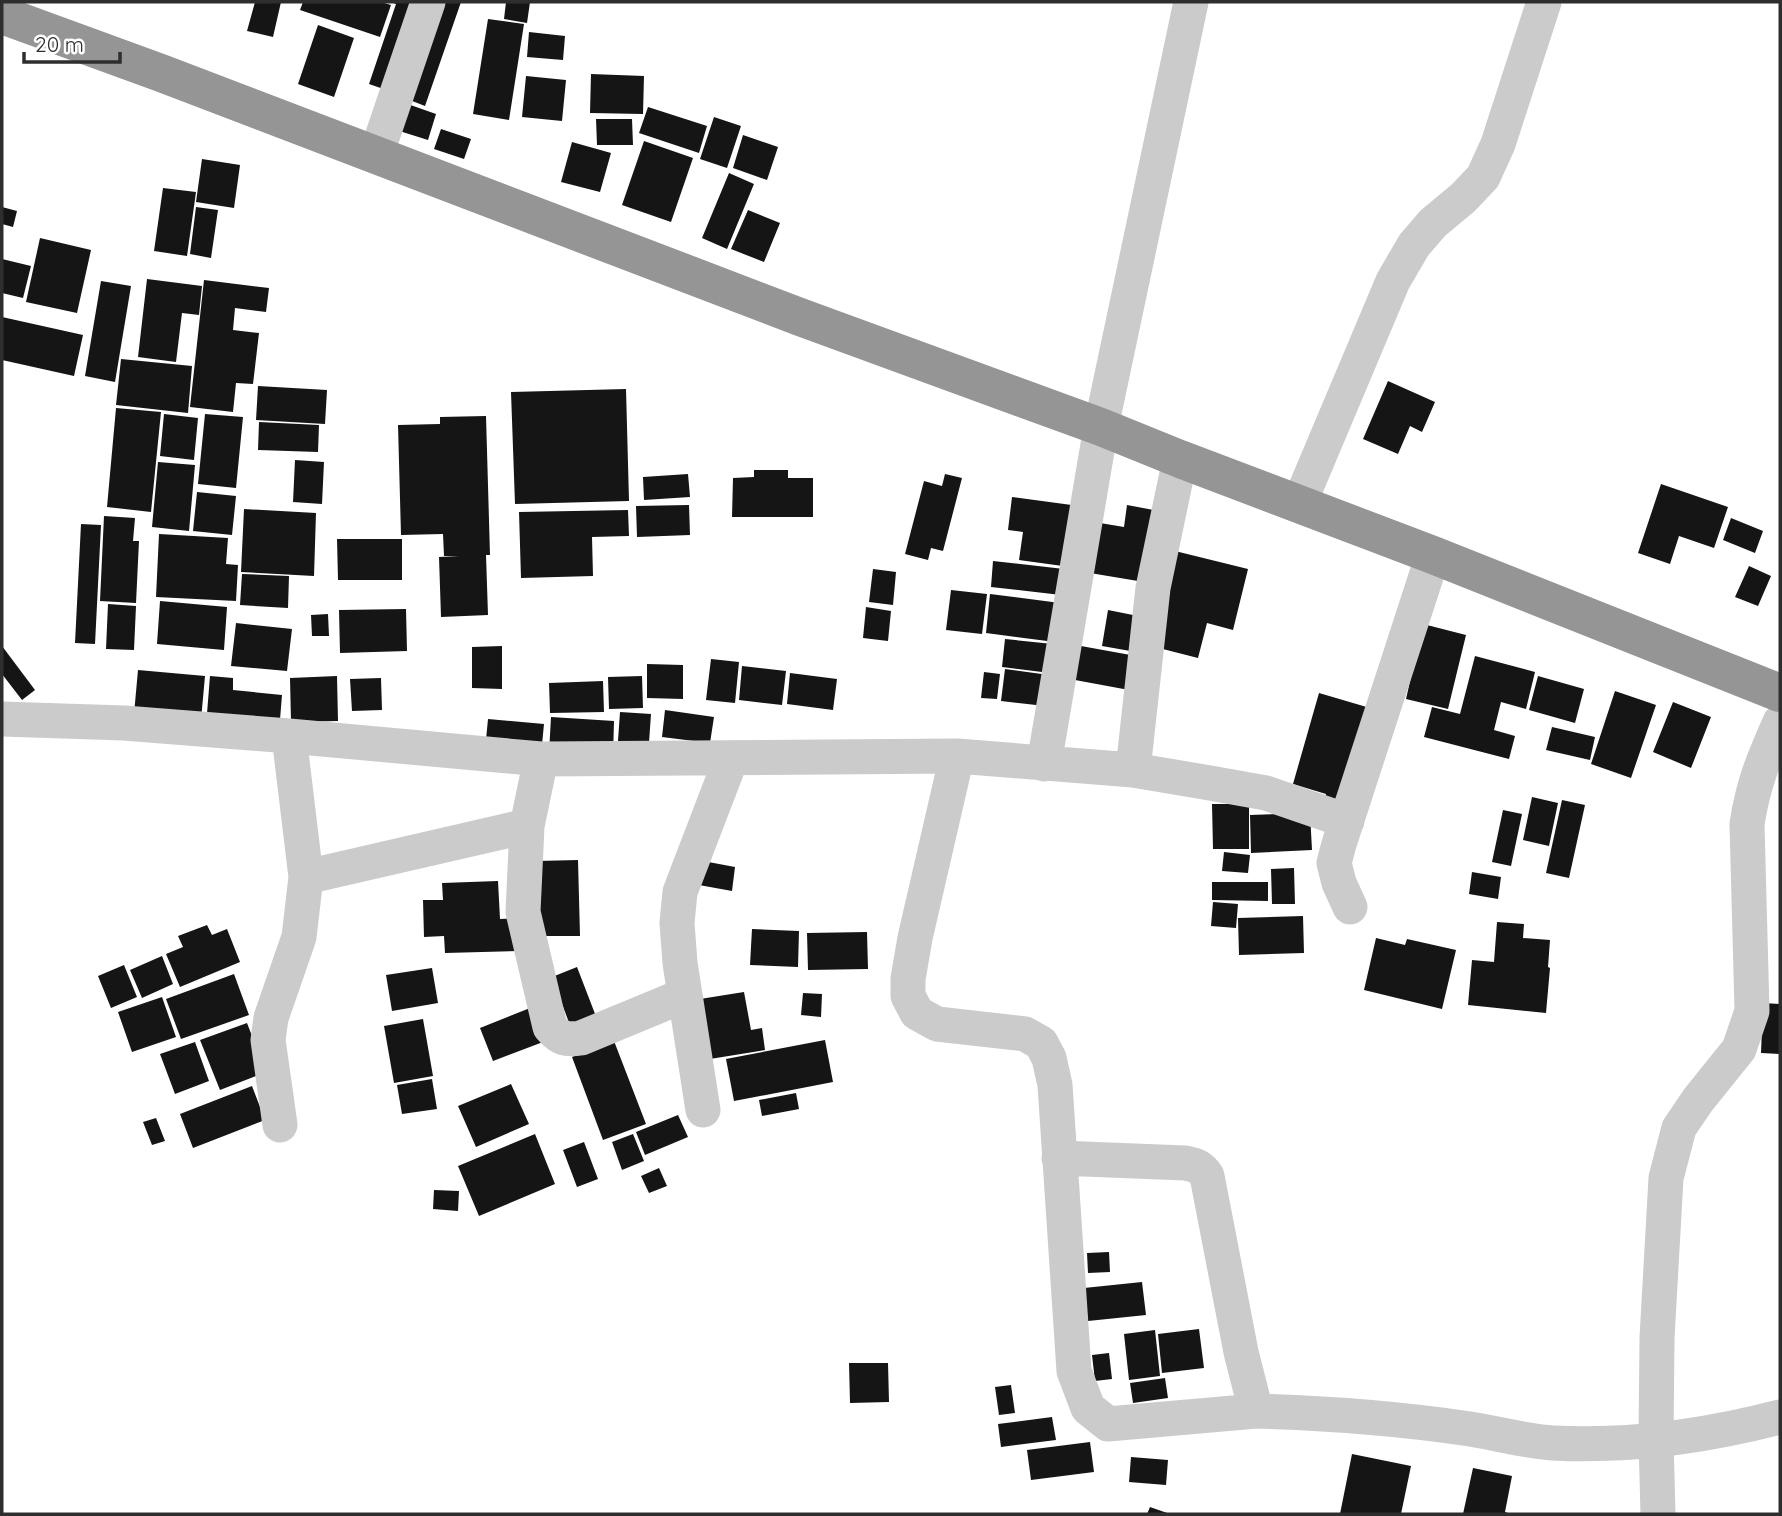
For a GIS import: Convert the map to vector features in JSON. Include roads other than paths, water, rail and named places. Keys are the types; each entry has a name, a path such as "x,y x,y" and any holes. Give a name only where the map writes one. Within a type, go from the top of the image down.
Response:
{"highway":[{"path":"2,15 162,73 800,317 1101,427 1780,693"}],"street":[{"path":"376,155 428,2"},
{"path":"1044,764 1101,427 1191,2"},
{"path":"1299,504 1393,281 1414,245 1433,223 1483,177 1499,144 1544,2"},
{"path":"1133,770 1153,588 1180,459"},
{"path":"1350,907 1339,883 1334,863 1433,555"},
{"path":"2,719 124,723 541,760 957,756 1133,770 1266,793 1347,821"},
{"path":"1658,1514 1657,1338 1666,1178 1679,1128 1739,1049 1752,1011 1747,824 1760,769 1780,722"},
{"path":"280,1125 268,1040 271,1018 299,937 306,877 289,736"},
{"path":"957,756 915,938 908,996 917,1013 937,1024 1025,1034 1041,1043 1049,1058 1055,1085 1074,1371 1088,1408 1108,1424 1256,1411 1327,1413 1464,1428 1551,1443 1608,1443 1656,1439 1731,1430 1780,1417"},
{"path":"703,1110 680,963 677,923 680,892 731,759"},
{"path":"541,760 527,826 523,912 550,1027 558,1037 568,1040 580,1038 685,995"},
{"path":"306,877 527,826"},
{"path":"1059,1158 1185,1163 1196,1164 1203,1169 1207,1176 1241,1352 1256,1411"}]}
